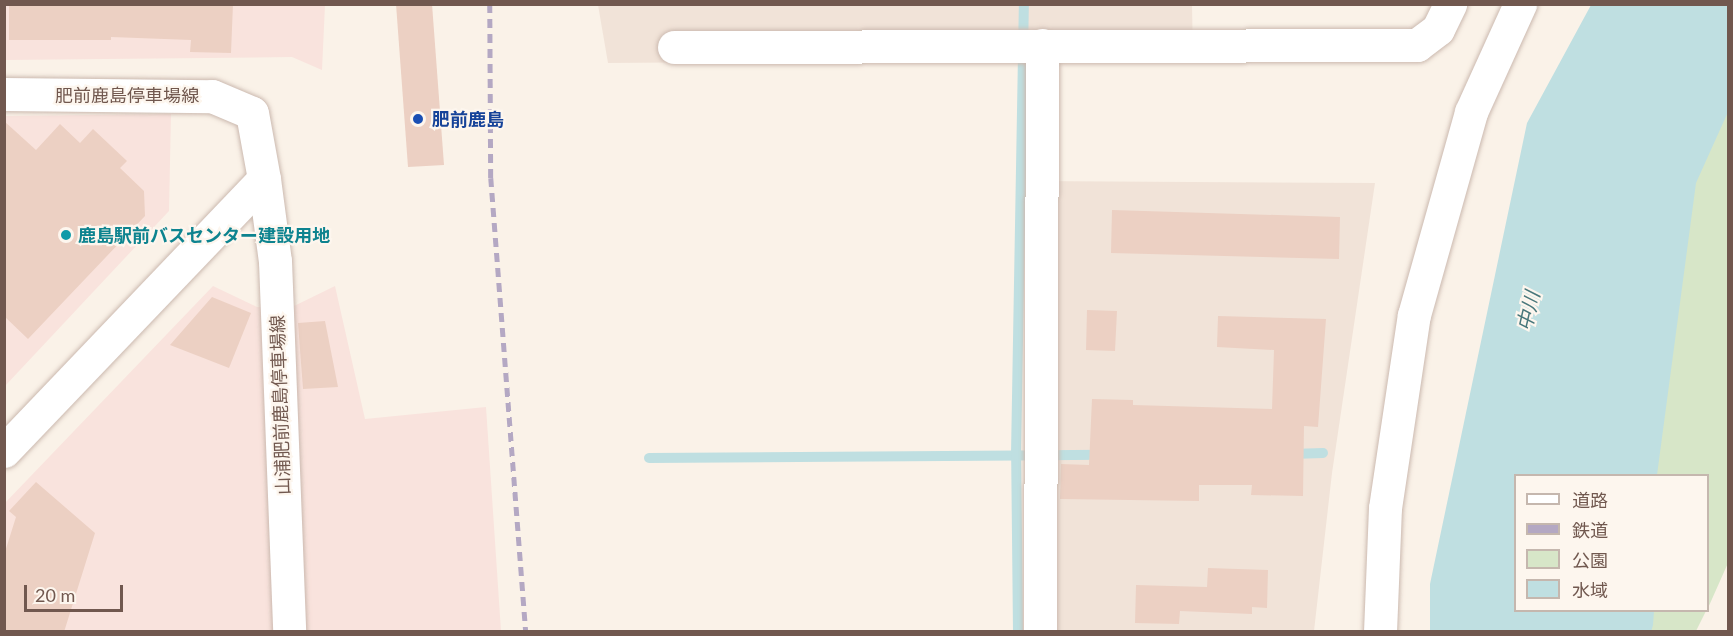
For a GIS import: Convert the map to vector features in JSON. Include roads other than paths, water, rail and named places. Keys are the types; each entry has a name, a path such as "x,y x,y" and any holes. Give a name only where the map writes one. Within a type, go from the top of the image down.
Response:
{"street":[{"path":"674,47 1417,45 1438,29 1450,4"},
{"path":"1380,632 1385,508 1414,315 1471,112 1520,4"},
{"path":"1040,632 1042,45"},
{"name":"肥前鹿島停車場線","path":"4,94 212,96 252,113 264,179"},
{"path":"4,451 264,179"},
{"name":"山浦肥前鹿島停車場線","path":"264,179 275,261 290,632"}],"water":[{"name":"中川","path":"1591,5 1728,5 1728,112 1696,183 1657,474 1514,474 1514,612 1654,612 1651,632 1430,631 1430,584 1527,123"}],"waterway":[{"path":"1018,632 1016,455 1024,4"},
{"path":"1292,454 1323,453"},
{"path":"649,458 1102,455"}],"railway":[{"path":"490,4 491,178 526,632"}],"place":[{"name":"肥前鹿島","path":"418,119"},
{"name":"鹿島駅前バスセンター建設用地","path":"66,235"}]}
